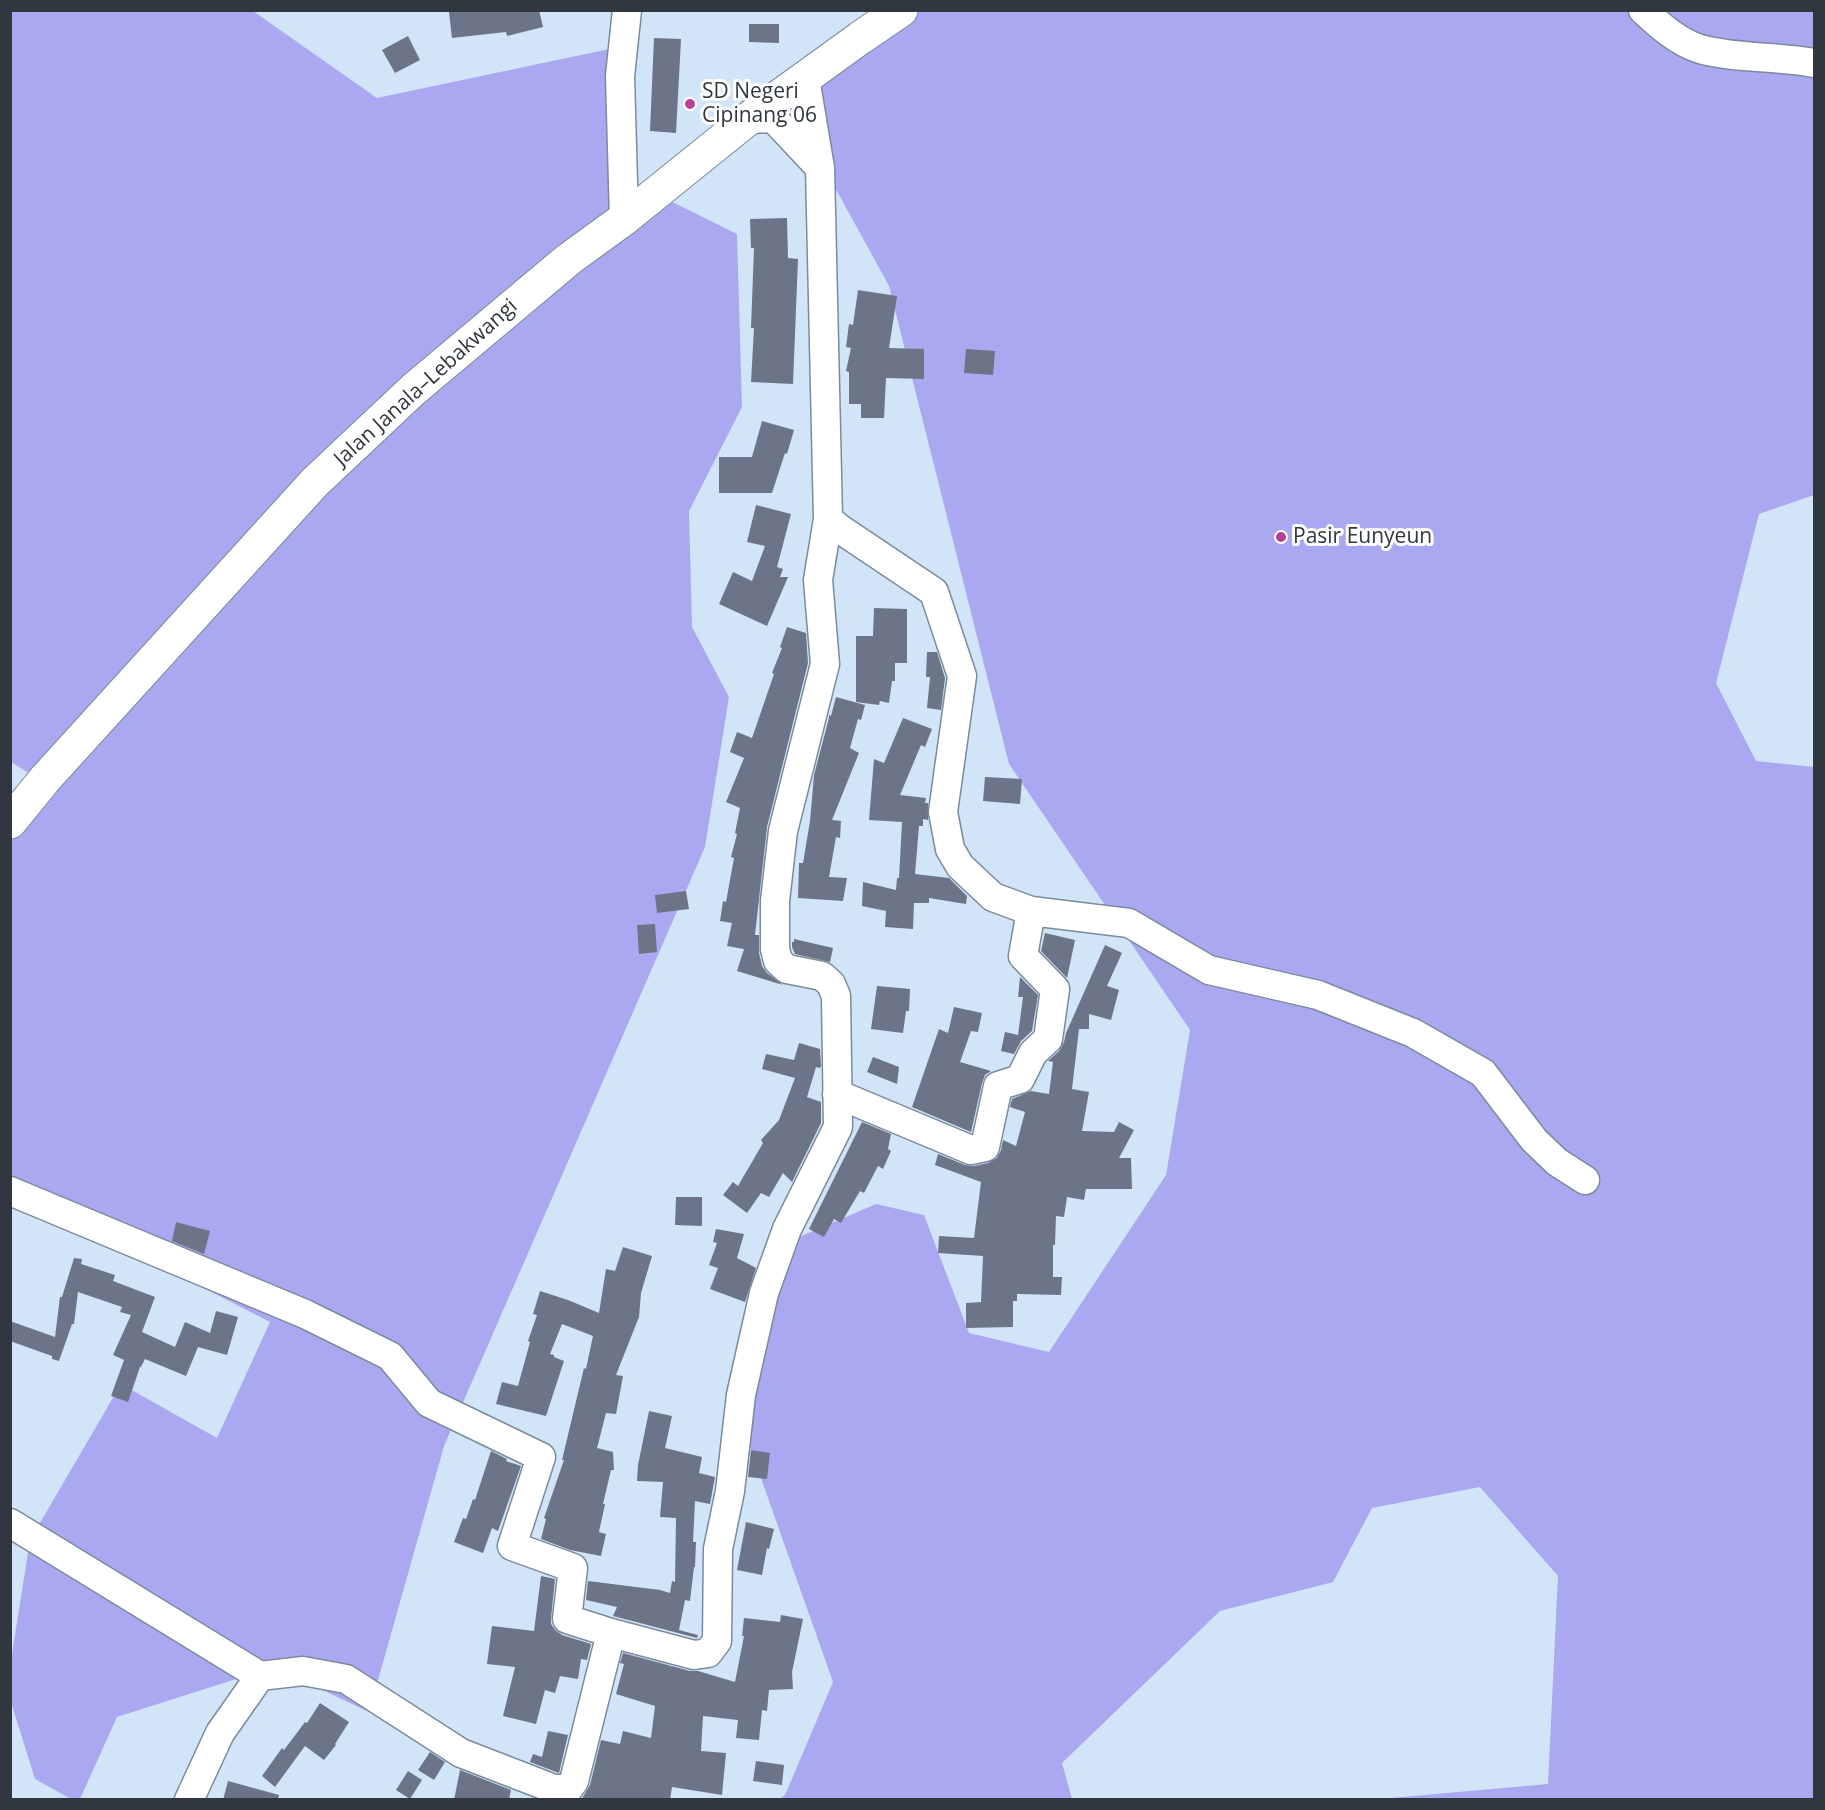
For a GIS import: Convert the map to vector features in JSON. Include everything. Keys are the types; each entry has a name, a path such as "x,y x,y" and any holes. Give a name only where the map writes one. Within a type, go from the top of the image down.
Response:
{"main road":[{"name":"Jalan Janala–Lebakwangi","path":"10,822 45,779 315,482 414,389 569,259 624,219 748,118 901,10"}],"street":[{"path":"624,219 620,76 627,10"},
{"path":"1643,10 1680,40 1700,48 1815,63"},
{"path":"10,1191 305,1314 390,1356 429,1403 541,1457 512,1546 573,1568 567,1619 694,1655 708,1653 717,1641 718,1549 730,1491 741,1395 764,1293 787,1229 838,1127 836,996 831,984 822,976 787,969 778,961 775,949 775,901 783,831 825,664 818,580 828,519 820,168 805,78"},
{"path":"748,118 773,118 820,168"},
{"path":"828,519 934,592 962,676 943,812 950,849 960,866 993,897 1031,911 1129,924 1209,970 1318,995 1413,1033 1483,1073 1534,1140 1557,1162 1585,1180"},
{"path":"837,1094 970,1150 985,1148 998,1086 1020,1079 1033,1053 1048,1039 1055,989 1023,956 1031,911"},
{"path":"10,1523 260,1676 303,1671 346,1679 461,1753 554,1789 568,1789 574,1781 611,1633"},
{"path":"189,1800 220,1733 260,1676"}],"shaded area":[{"path":"11,11 253,11 377,98 633,44 630,181 737,234 742,407 689,511 692,627 729,697 705,847 444,1446 369,1712 274,1667 117,1717 80,1799 71,1799 35,1779 11,1702 11,1660 30,1540 121,1384 217,1438 270,1322 11,1189 11,807 32,775 11,762"},
{"path":"876,11 1814,11 1814,495 1759,514 1716,683 1756,761 1814,767 1814,1799 1380,1799 1548,1784 1558,1576 1480,1487 1372,1508 1333,1582 1220,1611 1062,1763 1072,1799 779,1799 785,1795 833,1682 739,1416 769,1250 876,1204 924,1215 969,1333 1049,1352 1166,1175 1190,1030 1009,764 889,286 776,80"}],"building":[{"path":"539,10 543,27 507,36 506,32 452,38 449,12"},
{"path":"749,24 779,24 779,43 749,42"},
{"path":"408,36 420,60 395,73 382,50"},
{"path":"654,38 681,39 676,133 650,131"},
{"path":"787,218 788,258 798,259 793,384 751,382 754,248 751,248 750,219"},
{"path":"858,290 897,296 889,348 924,349 924,379 886,378 884,418 861,418 861,404 849,404 849,372 846,371 851,348 846,347 849,324 853,325"},
{"path":"966,349 995,351 993,375 964,373"},
{"path":"762,421 794,430 772,493 719,493 719,457 752,457"},
{"path":"756,505 791,514 777,567 783,569 780,577 788,577 767,626 719,604 733,572 752,581 765,546 747,542"},
{"path":"874,608 907,609 907,663 895,663 895,681 892,681 889,703 880,701 879,705 856,702 856,636 873,636"},
{"path":"787,627 806,633 808,663 767,827 755,935 759,935 762,966 767,973 783,985 737,971 744,949 727,946 732,923 720,921 734,858 731,857 740,808 726,802 744,758 730,752 737,732 752,738"},
{"path":"927,652 937,652 945,678 941,710 927,708 930,677 926,677"},
{"path":"836,697 865,705 861,720 858,719 850,748 859,753 832,820 841,821 840,838 836,837 829,877 847,878 843,901 798,898 799,863 803,863 814,775 829,715 831,716"},
{"path":"903,718 932,729 925,747 921,745 900,795 926,798 925,803 928,803 928,820 923,819 923,826 919,826 915,874 949,878 967,896 966,904 929,898 929,903 914,903 913,929 885,927 886,911 862,906 863,882 896,890 897,878 899,878 902,822 869,820 874,759 884,763"},
{"path":"985,777 1022,779 1020,804 983,801"},
{"path":"686,891 689,909 657,913 655,895"},
{"path":"655,924 657,952 639,954 637,925"},
{"path":"1045,933 1075,940 1067,978 1041,951"},
{"path":"794,939 833,948 830,962 795,954 792,947"},
{"path":"1105,945 1122,953 1107,986 1119,990 1111,1020 1089,1014 1089,1029 1079,1029 1072,1089 1089,1092 1082,1131 1114,1132 1119,1122 1134,1130 1119,1158 1131,1158 1132,1189 1086,1189 1084,1200 1067,1197 1064,1217 1056,1216 1055,1245 1053,1245 1053,1277 1062,1277 1061,1295 1017,1294 1017,1301 1013,1301 1013,1327 966,1328 966,1303 981,1302 983,1256 938,1253 939,1236 974,1238 981,1182 935,1165 938,1154 965,1165 974,1166 997,1158 1003,1140 1016,1146 1025,1112 1010,1107 1012,1099 1031,1091 1049,1094 1053,1062 1048,1061 1059,1051 1064,1042"},
{"path":"1020,977 1038,995 1032,1031 1021,1041 1014,1054 1001,1051 1005,1032 1018,1035 1023,997 1018,997"},
{"path":"877,986 910,989 909,1011 906,1011 903,1033 871,1029"},
{"path":"954,1007 982,1013 978,1032 971,1031 960,1062 991,1071 985,1075 982,1083 971,1132 912,1107 939,1029 948,1033"},
{"path":"799,1043 820,1049 821,1066 816,1067 807,1097 821,1102 821,1123 792,1182 783,1173 769,1197 761,1193 747,1213 723,1195 733,1182 738,1186 763,1143 761,1140 779,1120 795,1078 762,1069 766,1054 794,1060"},
{"path":"873,1057 899,1067 897,1084 867,1072"},
{"path":"862,1122 891,1134 888,1149 891,1151 883,1169 878,1166 864,1193 860,1191 841,1223 834,1219 824,1237 809,1229"},
{"path":"676,1197 702,1197 702,1226 675,1225"},
{"path":"176,1222 210,1231 204,1254 172,1241"},
{"path":"716,1229 744,1234 737,1258 756,1268 745,1302 710,1289 718,1268 709,1265 717,1243 713,1242"},
{"path":"623,1247 652,1256 641,1293 639,1317 616,1375 623,1376 616,1414 606,1413 597,1448 613,1452 614,1470 611,1470 603,1504 605,1504 599,1532 606,1534 601,1556 570,1550 541,1539 546,1519 544,1518 564,1460 562,1460 593,1336 562,1324 550,1354 564,1361 546,1416 496,1404 502,1382 518,1386 530,1342 528,1341 537,1315 533,1314 540,1291 599,1313 606,1269 615,1271"},
{"path":"74,1258 82,1259 81,1264 115,1275 113,1281 155,1297 142,1332 175,1347 185,1322 210,1333 216,1311 238,1317 227,1355 198,1347 186,1376 145,1359 128,1402 111,1396 124,1360 113,1355 131,1315 120,1312 122,1307 78,1292 74,1324 72,1324 59,1361 52,1359 52,1356 10,1341 10,1321 55,1337 60,1297 62,1297"},
{"path":"649,1411 672,1416 665,1448 702,1457 699,1473 715,1477 710,1504 695,1501 693,1542 696,1542 695,1567 690,1601 685,1600 679,1630 698,1635 697,1638 613,1616 617,1607 586,1600 588,1581 670,1593 672,1581 675,1582 676,1518 660,1517 663,1482 637,1481"},
{"path":"751,1450 770,1453 767,1479 748,1477"},
{"path":"491,1451 507,1459 506,1461 521,1466 498,1531 492,1528 483,1553 454,1542 463,1518 466,1519 473,1499 475,1500"},
{"path":"746,1522 774,1529 769,1549 767,1548 762,1575 737,1570"},
{"path":"541,1576 555,1579 551,1624 555,1630 562,1635 591,1644 587,1660 581,1659 578,1679 560,1676 555,1693 545,1690 536,1724 503,1716 515,1667 487,1664 492,1626 534,1631"},
{"path":"781,1615 803,1619 792,1672 793,1689 769,1690 767,1711 762,1710 759,1740 736,1738 738,1720 703,1716 701,1751 726,1753 722,1795 672,1787 670,1800 581,1800 590,1785 601,1740 620,1744 623,1731 651,1738 655,1706 616,1694 624,1664 620,1663 623,1653 735,1682 744,1636 742,1636 744,1618 780,1622"},
{"path":"320,1703 349,1722 324,1760 305,1746 275,1787 262,1776 282,1748 284,1750 305,1722 307,1723"},
{"path":"548,1731 568,1735 559,1773 530,1762 533,1754 542,1757"},
{"path":"430,1752 445,1762 434,1780 418,1770"},
{"path":"756,1761 784,1765 782,1785 753,1781"},
{"path":"460,1770 511,1790 509,1800 454,1800"},
{"path":"408,1771 422,1780 410,1799 396,1790"},
{"path":"228,1781 279,1795 278,1800 223,1800"}],"place":[{"name":"SD Negeri Cipinang 06","path":"690,104"},
{"name":"Pasir Eunyeun","path":"1281,537"}]}
